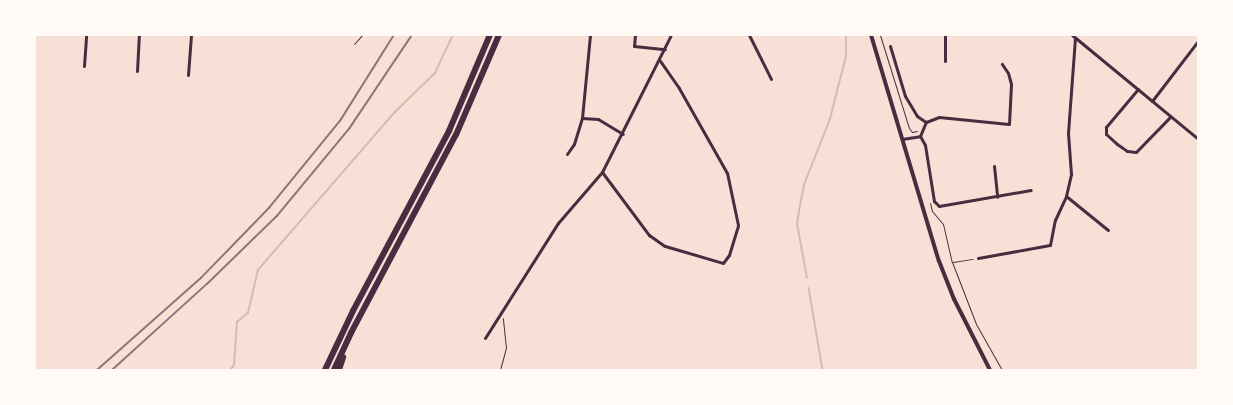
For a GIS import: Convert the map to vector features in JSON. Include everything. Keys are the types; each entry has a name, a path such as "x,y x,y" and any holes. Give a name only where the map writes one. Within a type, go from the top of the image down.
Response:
{"highway":[{"path":"325,370 449,131 490,35"},
{"path":"334,370 351,333 456,135 499,35"},
{"path":"339,370 351,333"}],"street":[{"path":"84,66 86,35"},
{"path":"137,71 139,35"},
{"path":"188,74 190,35"},
{"path":"567,154 574,144 582,118 590,35"},
{"path":"636,35 634,46 665,49"},
{"path":"485,338 558,223 602,172 660,61 671,35"},
{"path":"749,35 771,79"},
{"path":"871,35 922,207 954,299 990,370"},
{"path":"945,35 945,61"},
{"path":"1074,36 1197,138"},
{"path":"978,258 1050,246 1055,220 1066,196 1071,174 1068,133 1074,36"},
{"path":"1152,102 1198,41"},
{"path":"890,46 905,96 917,116 926,122"},
{"path":"602,172 649,235 681,252 723,263 729,256 738,225 727,173 679,88 660,61"},
{"path":"920,136 926,122 939,117 1009,124 1011,84 1008,73 1002,64"},
{"path":"1138,90 1106,127 1106,134 1132,153 1157,133 1170,117"},
{"path":"582,118 598,120 623,134"},
{"path":"902,139 920,136"},
{"path":"920,136 925,145 935,204 944,206 1031,190"},
{"path":"994,166 997,197"},
{"path":"1066,196 1108,230"}],"path":[{"path":"354,44 362,35"},
{"path":"880,35 909,128 912,132 920,132 920,136"},
{"path":"929,198 932,211 944,224 952,262 976,324 1002,370"},
{"path":"952,262 978,258"},
{"path":"500,370 506,348 502,311"}],"waterway":[{"path":"230,370 234,365 237,322 248,313 258,270 394,113 435,73 453,35"},
{"path":"807,278 797,224 799,211 804,185 830,119 846,56 846,35"},
{"path":"809,288 823,370"}],"railway":[{"path":"97,370 201,278 269,208 340,121 394,35"},
{"path":"112,370 207,284 277,216 349,129 412,35"}]}
